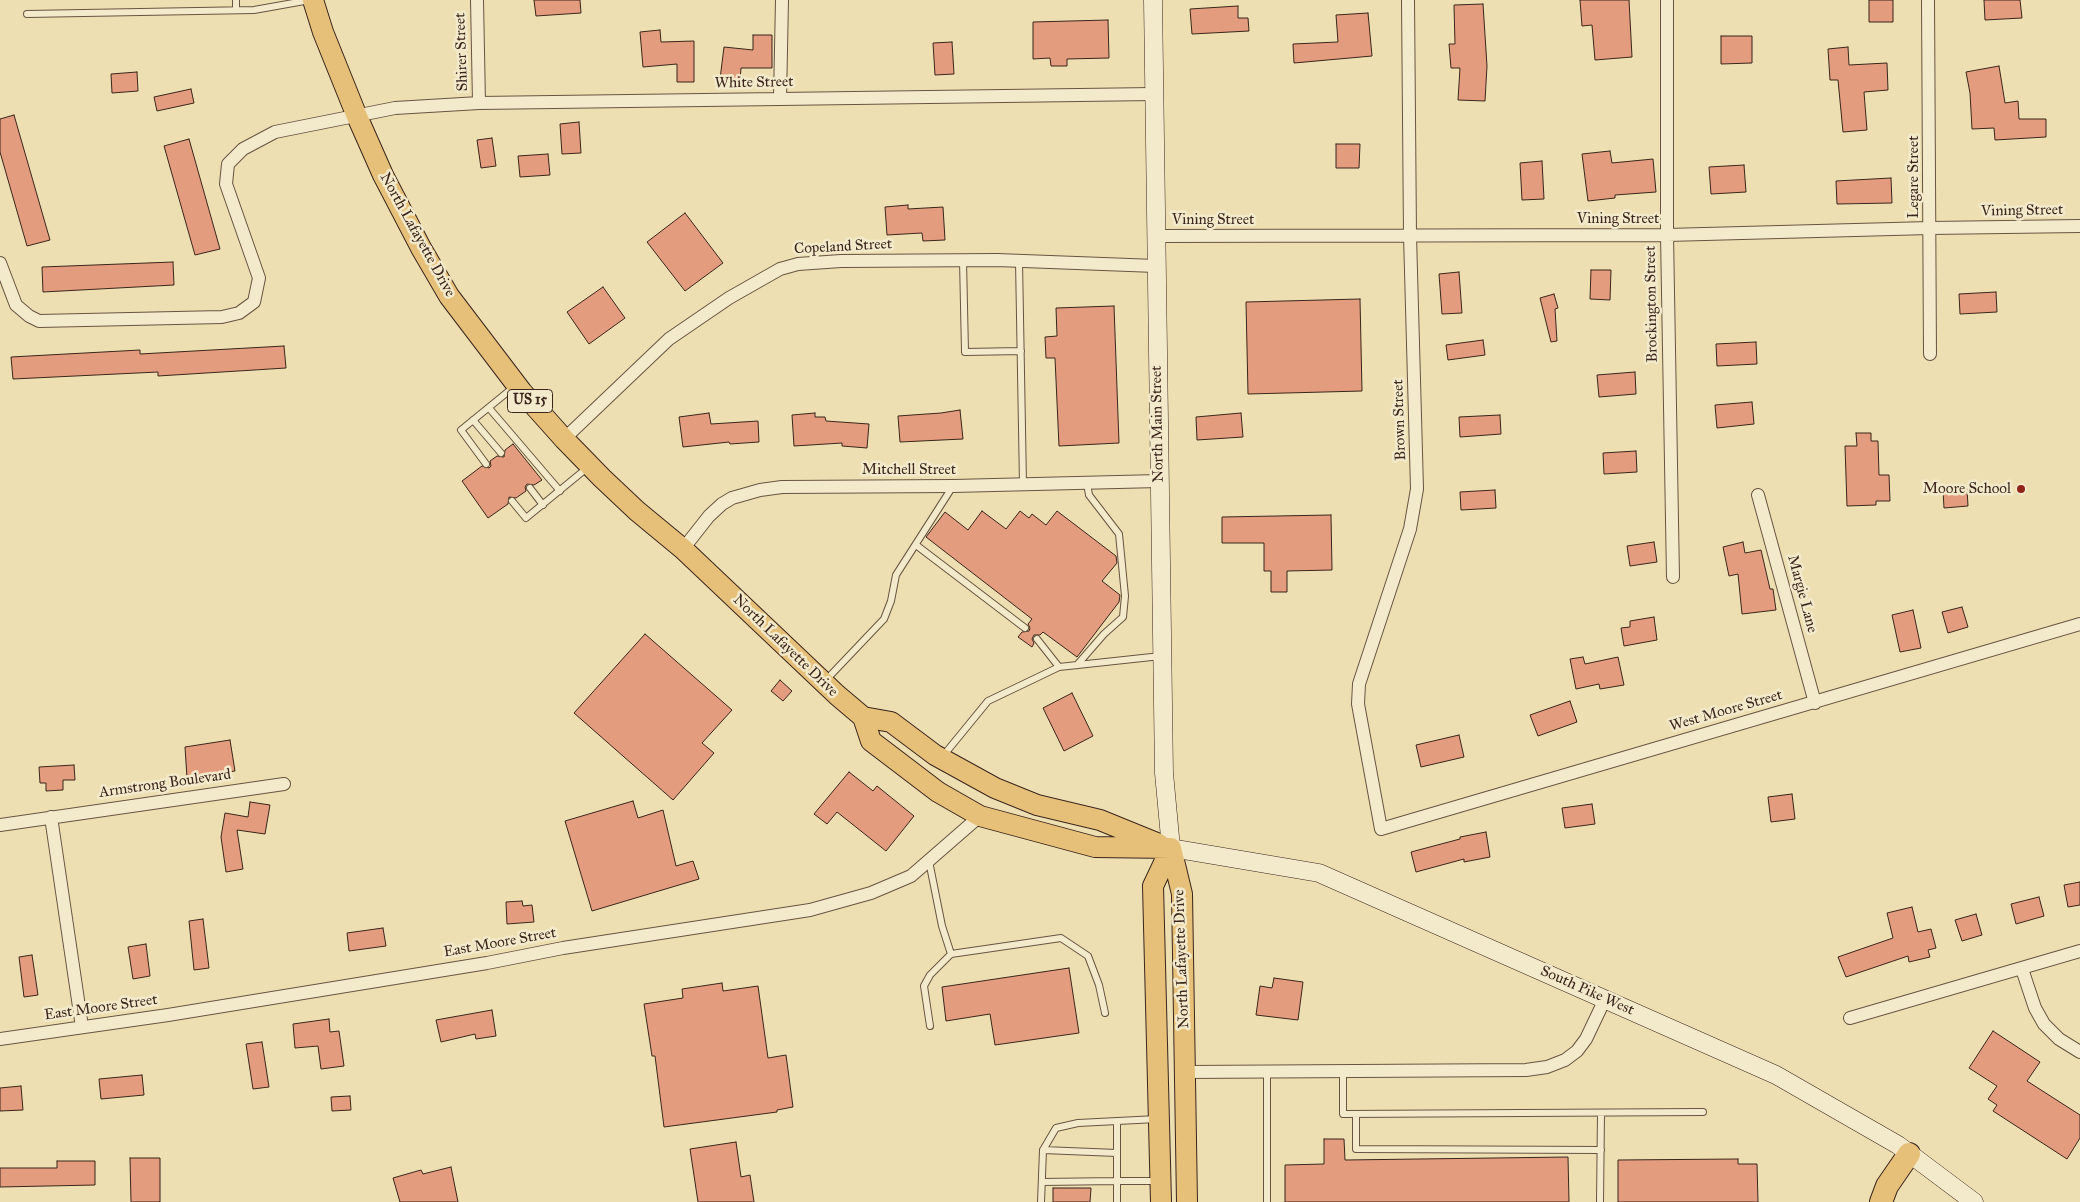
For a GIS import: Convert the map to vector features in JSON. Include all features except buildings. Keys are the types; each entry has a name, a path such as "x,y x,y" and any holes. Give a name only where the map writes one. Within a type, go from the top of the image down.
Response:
{"highway":[{"path":"1881,1202 1887,1186 1909,1154"}],"main road":[{"name":"North Lafayette Drive","path":"311,0 322,32 383,175 421,248 449,296 516,385 590,466 637,510 683,549 824,683 863,717"},
{"name":"North Main Street","path":"1152,0 1164,773 1171,848"},
{"path":"863,717 891,722 941,758 995,788 1037,805 1100,820 1171,848 1095,847 980,816 938,792 871,741 863,717"},
{"name":"North Lafayette Drive","path":"1171,848 1182,894 1187,1202"},
{"path":"1161,1202 1153,886 1171,848"},
{"name":"South Pike West","path":"1171,848 1319,873 1605,999 1776,1075 1898,1145 1974,1202"}],"street":[{"name":"Shirer Street","path":"477,0 479,103"},
{"path":"780,99 782,0"},
{"name":"Brown Street","path":"1381,829 1358,704 1359,684 1416,505 1418,464 1410,235 1408,0"},
{"name":"Brockington Street","path":"1667,0 1667,235 1673,577"},
{"name":"Legare Street","path":"1928,0 1930,354"},
{"name":"White Street","path":"0,263 16,305 29,316 39,321 222,317 239,313 254,302 259,278 226,184 228,164 243,149 274,132 356,114 395,108 479,103 1154,94"},
{"name":"Vining Street","path":"1155,236 1667,235 2080,226"},
{"name":"Copeland Street","path":"564,439 669,339 728,298 780,269 798,264 841,260 1019,261 1156,266"},
{"name":"Mitchell Street","path":"683,549 709,516 722,504 732,498 760,490 782,487 953,486 1159,481"},
{"name":"Margie Lane","path":"1758,495 1815,702"},
{"name":"West Moore Street","path":"1381,829 2080,624"},
{"name":"Armstrong Boulevard","path":"0,825 284,784"},
{"name":"East Moore Street","path":"0,1039 168,1015 486,963 563,948 810,910 871,893 910,876 980,816"},
{"path":"51,817 82,1027"},
{"path":"1850,1018 2080,952"},
{"path":"2022,969 2035,1008 2044,1024 2059,1039 2080,1052"},
{"path":"1185,1072 1526,1070 1547,1067 1565,1060 1577,1051 1586,1039 1605,999"}],"lane":[{"path":"236,0 236,10"},
{"path":"27,14 254,10 311,0"},
{"path":"963,260 966,352 1021,351"},
{"path":"1019,261 1023,484"},
{"path":"486,464 461,430 516,385"},
{"path":"488,408 560,491"},
{"path":"473,420 501,453"},
{"path":"512,501 526,518 590,466"},
{"path":"1077,665 1104,634 1123,617 1125,596 1119,534 1088,494 1087,483"},
{"path":"824,683 884,619 891,601 896,576 953,486"},
{"path":"530,488 543,505"},
{"path":"916,545 1025,628"},
{"path":"1037,639 1060,667"},
{"path":"941,758 988,701 1060,667 1162,656"},
{"path":"929,860 942,926 951,954"},
{"path":"930,1026 924,986 930,975 951,954 1061,938 1088,956 1099,985 1105,1012"},
{"path":"1343,1071 1342,1114 1703,1112"},
{"path":"1267,1072 1267,1202"},
{"path":"1600,1202 1602,1113"},
{"path":"1356,1114 1356,1149 1601,1150"},
{"path":"1041,1202 1044,1150 1056,1128 1078,1123 1159,1118"},
{"path":"1117,1121 1117,1202"},
{"path":"1044,1150 1117,1153"},
{"path":"1042,1182 1160,1181"}],"place":[{"name":"Moore School","path":"2021,489"}]}
